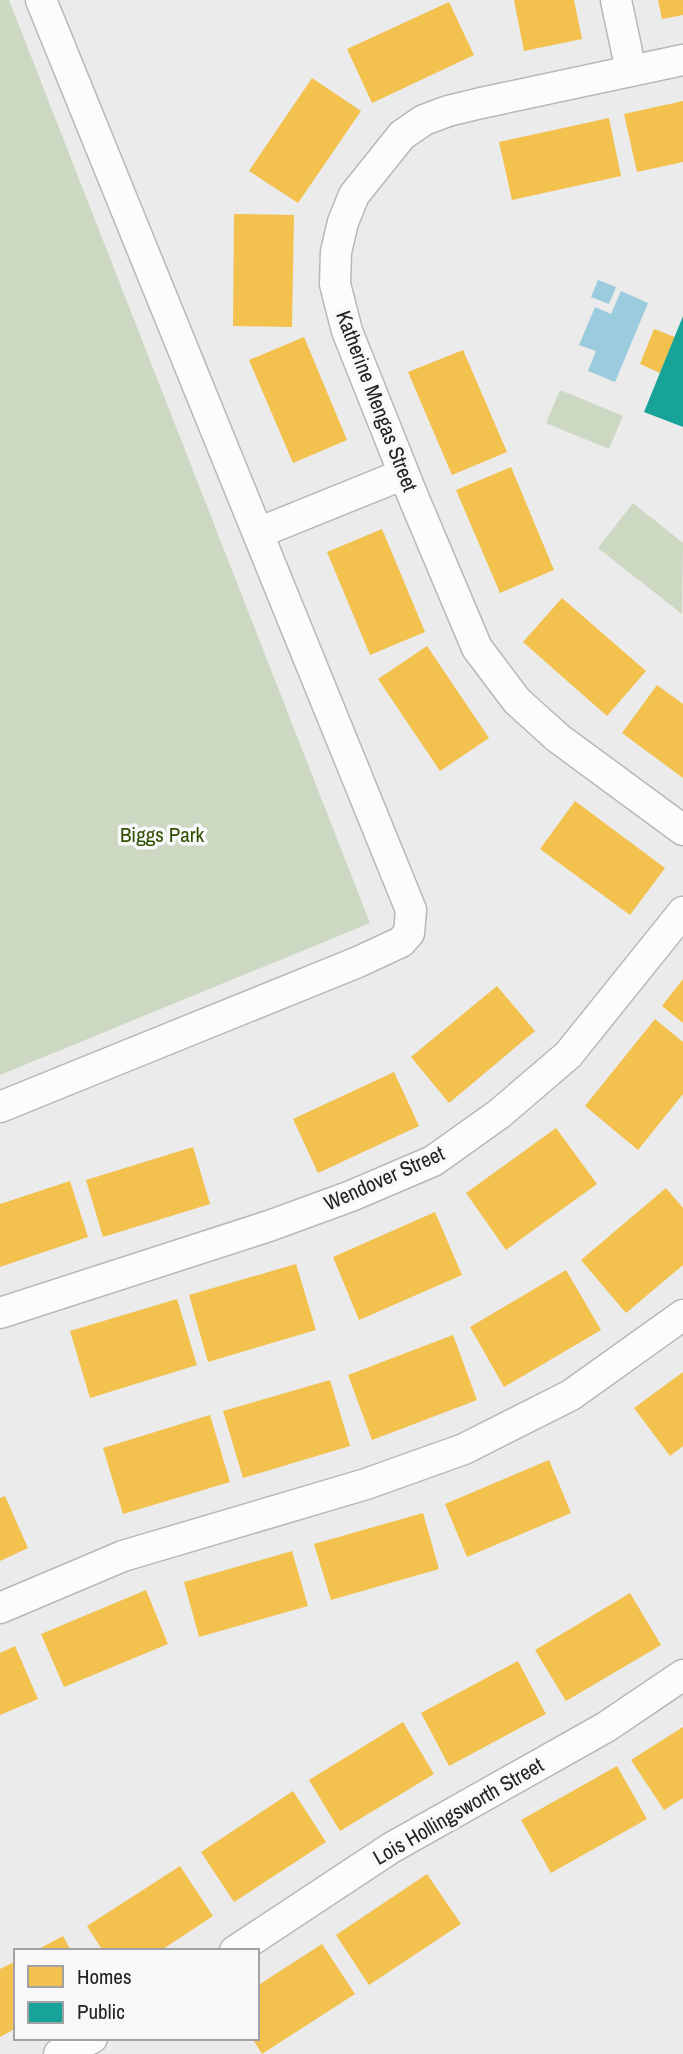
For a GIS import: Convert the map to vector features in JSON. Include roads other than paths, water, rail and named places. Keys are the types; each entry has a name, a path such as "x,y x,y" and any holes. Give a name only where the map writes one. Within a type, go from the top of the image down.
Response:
{"street":[{"path":"0,1107 358,962 401,942 409,933 411,910 94,137 41,0"},
{"path":"616,0 631,71"},
{"name":"Katherine Mengas Street","path":"683,60 470,105 424,120 402,135 354,195 343,222 336,251 335,284 347,331 477,648 517,701 558,738 683,830"},
{"path":"258,533 404,474"},
{"name":"Wendover Street","path":"0,1313 269,1226 351,1196 433,1161 499,1114 568,1055 683,912"},
{"path":"0,1608 123,1556 366,1484 464,1449 570,1395 683,1315"},
{"name":"Lois Hollingsworth Street","path":"238,1949 391,1848 606,1727 683,1675"},
{"path":"59,2054 88,2040"}],"water":[{"path":"598,280 616,287 609,304 591,297"},
{"path":"621,291 648,303 615,382 588,371 596,351 579,345 595,307 611,314"}],"park label":[{"name":"Biggs Park","path":"162,834"}]}
